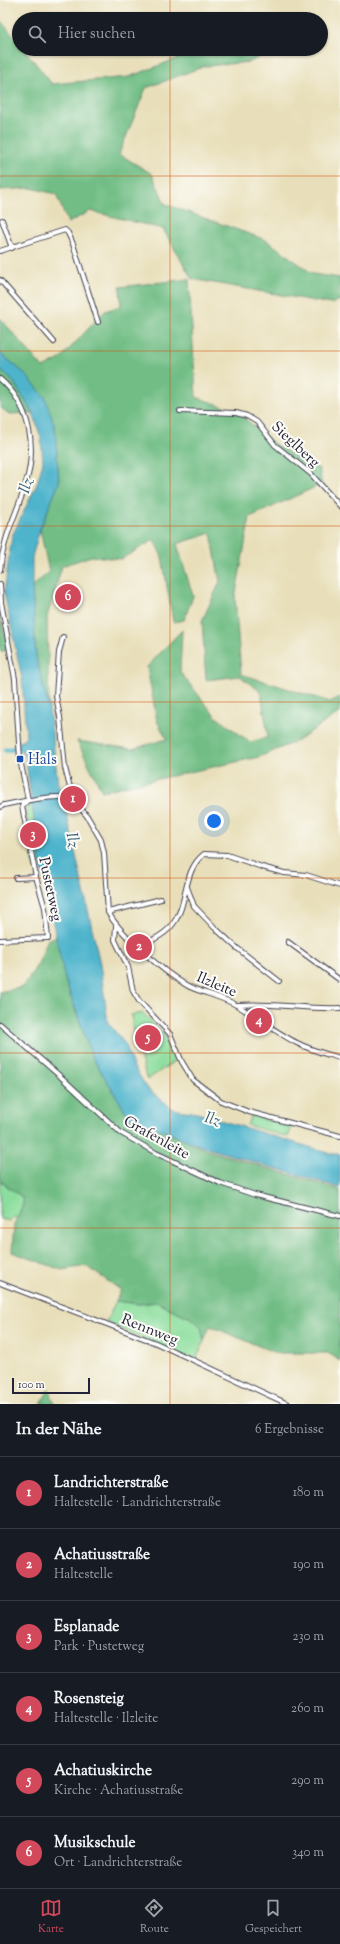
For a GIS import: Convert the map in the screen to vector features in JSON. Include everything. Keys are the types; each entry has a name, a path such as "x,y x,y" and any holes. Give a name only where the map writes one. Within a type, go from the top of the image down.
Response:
{"street":[{"path":"2,220 12,248"},
{"path":"0,251 65,230 73,244 98,322"},
{"path":"0,280 54,342"},
{"path":"0,379 15,394 23,408 30,429 31,446 27,482 5,539 0,570"},
{"name":"Sieglberg","path":"180,411 236,413 248,416 257,422 275,445 311,474 340,506"},
{"path":"0,584 1,602 15,679 19,753 28,800"},
{"path":"63,637 59,652 56,696 60,717 65,768 73,799 87,816 101,840 104,853 108,912 116,926 116,940 128,967 134,991 139,1001 170,1034 182,1062 193,1080 221,1101 249,1112 340,1136"},
{"path":"0,807 28,800 66,797 73,799"},
{"name":"Pustetweg","path":"0,940 48,938 45,908 36,877 22,806 28,800"},
{"path":"139,948 172,926 180,908 191,870 198,859 204,854 227,855 262,867 284,873 306,875 340,886"},
{"path":"16,878 36,877"},
{"path":"186,887 194,906 214,928 279,981"},
{"path":"108,912 161,899"},
{"name":"Ilzleite","path":"116,926 139,948 188,986 237,1005 297,1044 340,1058"},
{"path":"288,942 340,980"},
{"path":"237,1005 260,1004 300,1008 340,1008"},
{"name":"Grafenleite","path":"0,1024 61,1077 120,1133 156,1153 220,1183 255,1195 340,1216"},
{"name":"Rennweg","path":"0,1283 156,1343 288,1404"}],"green space":[{"path":"0,20 12,35 12,56 30,56 52,84 129,77 184,56 261,56 250,62 205,66 146,88 119,154 152,174 165,204 266,240 313,274 340,278 340,300 331,304 192,279 163,229 90,211 68,223 56,194 31,188 0,190"},
{"path":"189,279 196,397 236,411 277,446 319,469 322,484 250,517 235,598 241,674 330,702 340,697 340,712 297,741 259,757 102,791 77,741 132,749 167,739 157,721 147,667 182,630 180,672 216,717 250,742 268,737 261,692 240,676 206,680 202,621 220,582 211,533 177,544 193,596 184,620 173,622 162,557 154,540 121,559 91,556 62,566 47,617 49,708 36,657 32,587 49,572 40,529 59,483 55,428 24,373 0,353 0,318 43,368 60,359 105,311 121,306 120,287"},
{"path":"0,370 13,381 33,413 9,414 0,407"},
{"path":"0,615 9,650 0,652"},
{"path":"32,804 40,862 34,869 26,807"},
{"path":"57,937 66,983 92,1057 129,1116 207,1150 340,1190 340,1361 328,1353 276,1353 210,1326 204,1341 201,1327 193,1319 156,1302 139,1304 116,1301 121,1290 86,1266 62,1270 12,1252 14,1224 23,1205 22,1197 0,1181 0,992 23,987 39,962 48,939"},
{"path":"143,1013 164,1034 176,1060 147,1080 133,1032 131,1015"},
{"path":"251,1115 292,1127 288,1137 247,1125"},
{"path":"0,1181 22,1197 23,1205 17,1218 14,1217 10,1221 0,1219"},
{"path":"116,1301 139,1304 156,1302 193,1319 201,1327 204,1341 195,1362 106,1322"},
{"path":"49,1389 55,1404 41,1404"}],"water":[{"name":"Ilz","path":"0,353 24,373 45,397 55,428 59,483 40,529 32,557 36,657 49,708 58,784 64,802 100,964 108,1023 126,1045 133,1066 148,1089 173,1109 197,1113 332,1154 340,1154 340,1188 204,1147 129,1117 92,1057 65,979 40,862 25,754 20,752 19,742 23,741 26,736 22,679 4,592 12,536 37,484 43,462 41,438 33,413 13,381 0,370"}],"waterway":[{"path":"6,750 23,747"}],"place":[{"name":"Musikschule","path":"68,597"},
{"name":"Hals","path":"20,759"},
{"name":"Landrichterstraße","path":"73,799"},
{"name":"Esplanade","path":"33,835"},
{"name":"Achatiusstraße","path":"139,947"},
{"name":"Rosensteig","path":"259,1021"},
{"name":"Achatiuskirche","path":"148,1038"}]}
